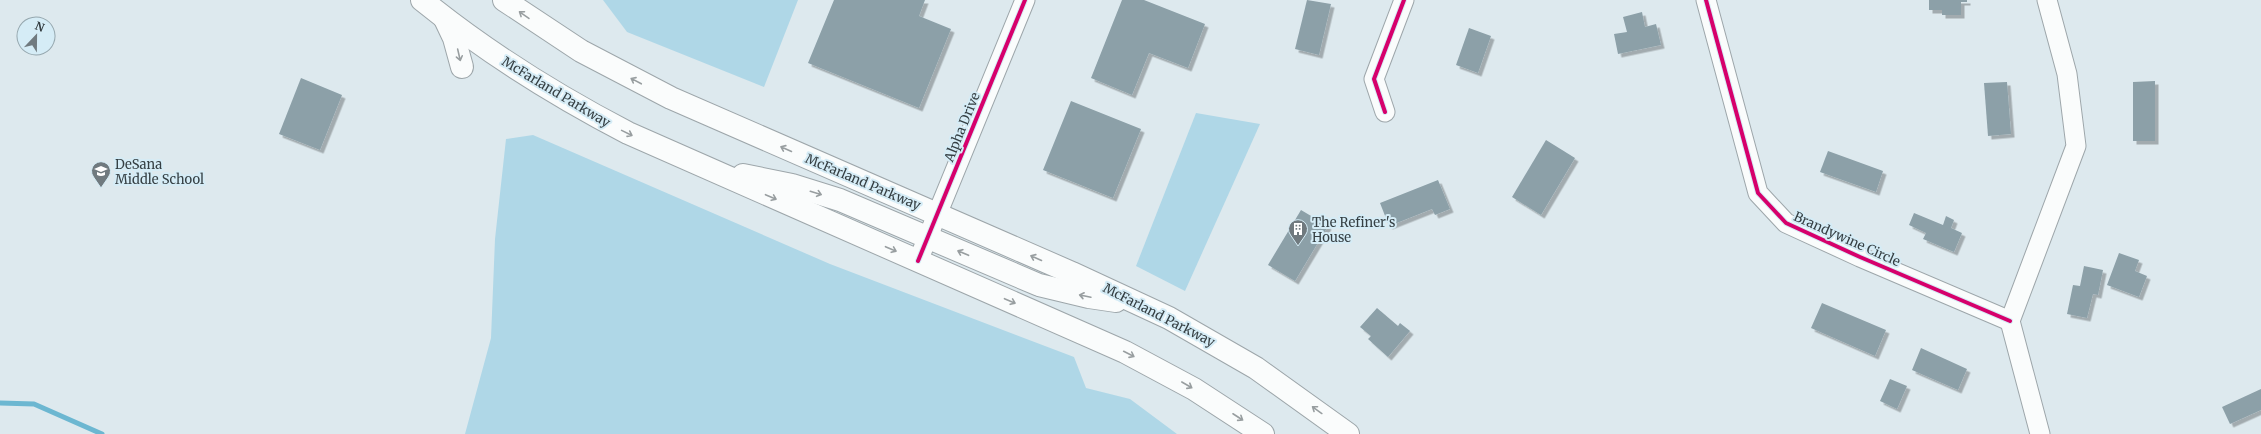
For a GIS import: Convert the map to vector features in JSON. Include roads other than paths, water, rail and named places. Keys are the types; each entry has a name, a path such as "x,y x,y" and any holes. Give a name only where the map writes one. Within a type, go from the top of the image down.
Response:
{"main road":[{"name":"McFarland Parkway","path":"422,0 496,56 572,104 628,133 710,171 1132,355 1194,389 1263,434"},
{"name":"McFarland Parkway","path":"504,0 551,33 640,84 1138,303 1200,335 1256,368 1348,434"},
{"path":"444,18 454,38 462,67"},
{"path":"710,171 792,185 840,200 1039,285 1089,297 1138,303"}],"street":[{"name":"Alpha Drive","path":"918,261 1025,0"},
{"path":"1385,112 1374,79 1404,0"},
{"name":"Brandywine Circle","path":"1706,0 1758,193 1786,223 1860,257 2010,320"},
{"path":"2040,434 2010,320 2076,146 2067,74 2047,0"}],"waterway":[{"path":"0,403 34,404 102,434"}],"place":[{"name":"DeSana Middle School","path":"101,188"},
{"name":"The Refiner's House","path":"1298,246"}]}
